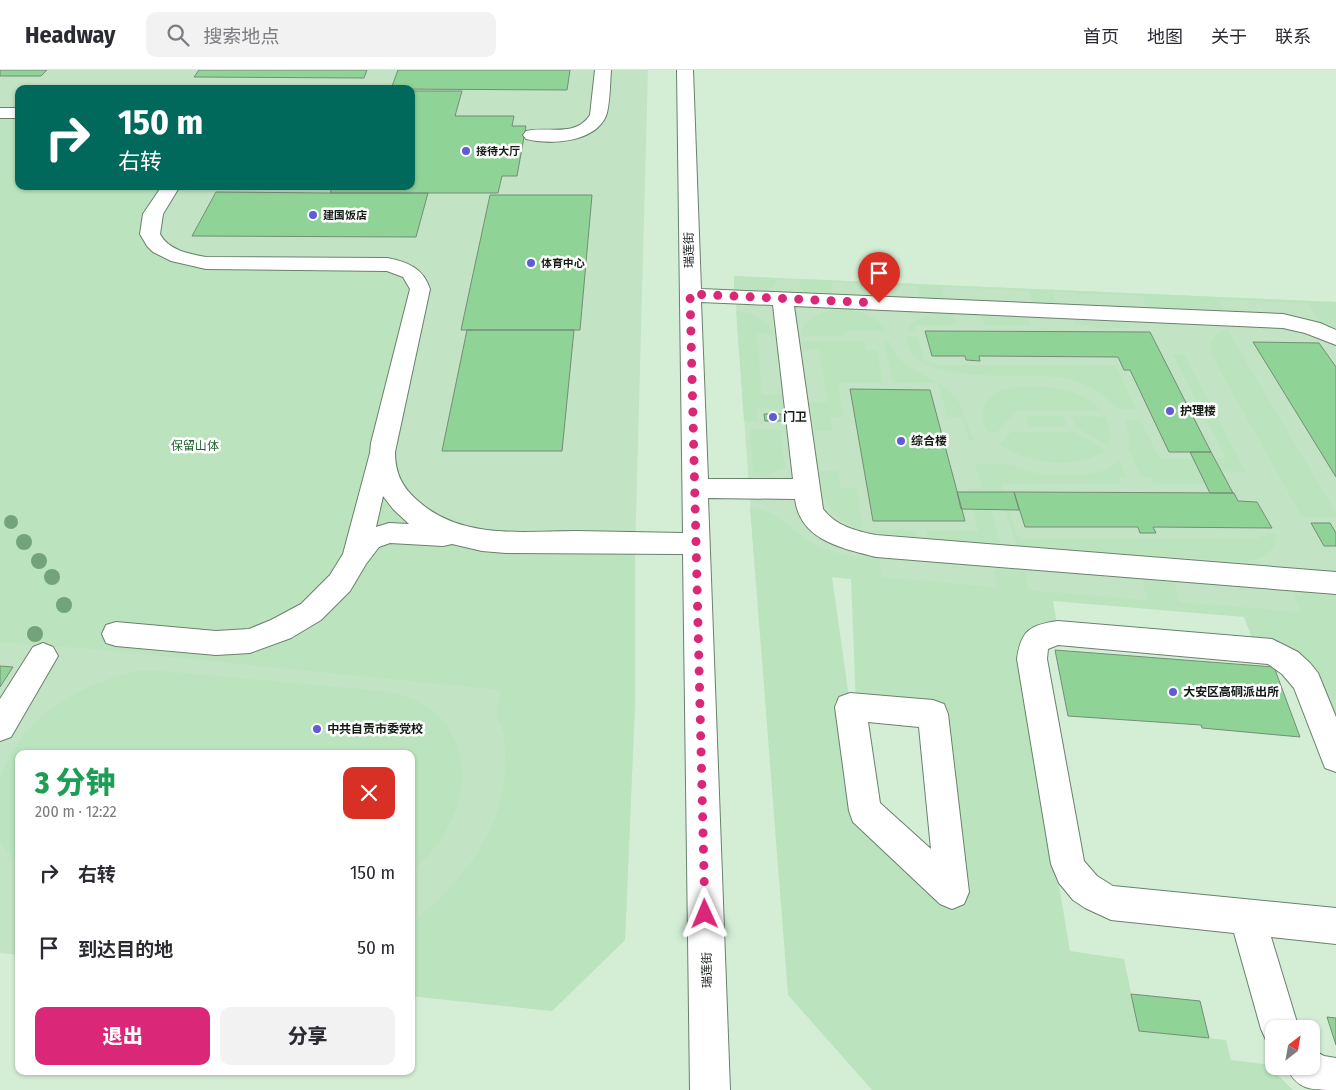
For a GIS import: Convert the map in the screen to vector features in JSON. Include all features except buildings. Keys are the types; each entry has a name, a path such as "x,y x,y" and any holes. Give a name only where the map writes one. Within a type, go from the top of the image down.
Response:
{"street":[{"path":"532,135 569,134 590,126 596,121 603,70"},
{"name":"瑞莲街","path":"685,70 710,1090"},
{"path":"0,113 15,113"},
{"path":"168,190 154,213 149,226 150,234 159,246 179,257 206,263 380,264 402,267 416,277 420,289 356,556"},
{"path":"690,294 1283,321 1312,328 1336,338"},
{"path":"783,299 810,512 818,523 832,533 852,541 876,546 1336,583"},
{"path":"383,443 381,459 384,475 398,498 419,518 440,530 466,538"},
{"path":"695,488 807,489"},
{"path":"116,634 216,643 250,641 281,629 312,612 340,583 356,556 370,540 389,533 502,541 696,544"},
{"path":"1336,757 1307,682 1300,672 1284,658 1272,652 1058,633 1044,635 1034,643 1032,659 1068,864 1081,887 1096,897 1111,903 1336,926"},
{"path":"0,727 43,656"},
{"path":"850,707 933,714 952,892 865,811 850,707"},
{"path":"1248,916 1277,1020"},
{"path":"1320,1075 1336,1078"}],"shaded area":[{"path":"0,70 648,70 635,555 635,703 625,940 552,1011 415,996 415,750 15,750 15,955 0,953"},
{"path":"734,276 1336,302 1336,620 755,571"}],"green space":[{"name":"保留山体","path":"0,116 15,116 15,190 161,190 147,213 169,260 197,267 383,268 401,273 411,285 375,443 412,524 621,550 635,555 635,703 625,940 552,1011 415,996 416,919 434,904 466,869 490,830 498,808 503,785 505,761 504,735 497,713 500,690 90,649 0,642"},
{"path":"734,276 776,278 775,285 769,290 734,289"},
{"path":"799,279 1336,302 1336,329 1320,322 1309,304 1219,300 1224,311 1147,307 1142,296 1053,292 1056,303 1032,302 1029,291 942,287 944,298 920,297 918,286 832,282 832,293 804,291 800,288"},
{"path":"833,310 849,310 863,313 876,320 887,331 844,331 844,336 801,336 802,330 812,317"},
{"path":"736,311 748,313 758,318 767,324 774,333 757,334 762,395 782,395 783,409 757,409 758,421 744,421"},
{"path":"931,313 953,314 956,325 915,325 917,331 907,331 913,322"},
{"path":"981,316 1028,318 1031,325 984,325"},
{"path":"1074,320 1128,323 1130,328 1094,328 1093,326 1076,325"},
{"path":"1227,329 1336,513 1336,517 1302,517 1213,358 1211,352 1212,340"},
{"path":"906,336 918,337 925,362 935,363 936,365 1116,365 1136,409 1119,409 1093,389 1068,379 949,372 928,365 913,354"},
{"path":"802,341 865,342 867,350 877,350 883,383 838,383 844,417 830,417 832,431 814,431 810,402 827,402 819,350 803,350"},
{"path":"884,342 890,342 894,352 908,366 938,383 893,383"},
{"path":"1172,354 1184,354 1246,472 1221,471 1215,459 1226,458"},
{"path":"938,383 951,392 959,402 975,440 969,440 962,417 947,417"},
{"path":"1018,386 1062,389 1092,402 1100,410 1018,410 996,433 988,433 982,414 983,407 992,395"},
{"path":"1026,416 1063,416 1067,426 1029,426"},
{"path":"1072,416 1106,417 1111,433 1108,446 1076,427"},
{"path":"1125,420 1140,420 1158,456 1162,459 1193,459 1206,484 1156,484 1153,483 1151,477 1141,477 1128,448 1130,437"},
{"path":"750,430 781,430 785,467 768,475 753,475"},
{"path":"1011,432 1075,432 1105,450 1094,457 1081,461 1067,463 1037,460 1011,451 1000,444"},
{"path":"1120,460 1127,477 1118,477 1121,484 1002,484 1004,492 968,492 967,488 982,488 975,464 1007,464 1041,474 1082,475 1106,470"},
{"path":"820,471 838,471 841,488 856,488 863,529 841,519 832,510 823,492"},
{"path":"750,507 776,516 817,546 852,556 880,559 881,577 997,587 994,569 1025,571 1028,590 1147,600 1142,580 1174,583 1180,602 1301,612 1293,593 1336,596 1336,727 1253,641 1244,617 1053,601 1057,624 1028,635 1021,644 1020,651 1070,951 1124,959 1139,1031 1226,1040 1231,1060 1265,1064 1265,1075 1278,1075 1293,1090 872,1090 788,995","holes":["832,577 851,579 856,707 933,714 951,891 865,811"]},
{"path":"973,509 991,509 1001,544 927,538 926,530 978,531"},
{"path":"1005,509 1009,510 1017,535 1021,539 1258,539 1258,537 1267,536 1265,533 1277,534 1274,546 1267,554 1246,562 1016,545"},
{"path":"865,530 916,530 917,537 891,535"},
{"path":"137,671 162,671 383,691 416,700 430,708 442,720 459,749 462,788 457,807 439,843 415,868 415,750 15,750 15,860 0,841 0,778 9,757 37,721 54,707 73,695 115,677"}],"place":[{"name":"接待大厅","path":"466,151"},
{"name":"建国饭店","path":"313,215"},
{"name":"体育中心","path":"531,263"},
{"name":"护理楼","path":"1170,411"},
{"name":"门卫","path":"773,417"},
{"name":"综合楼","path":"901,441"},
{"name":"大安区高硐派出所","path":"1173,692"},
{"name":"中共自贡市委党校","path":"317,729"}],"route":[{"path":"705,914 690,294 879,303"}]}
